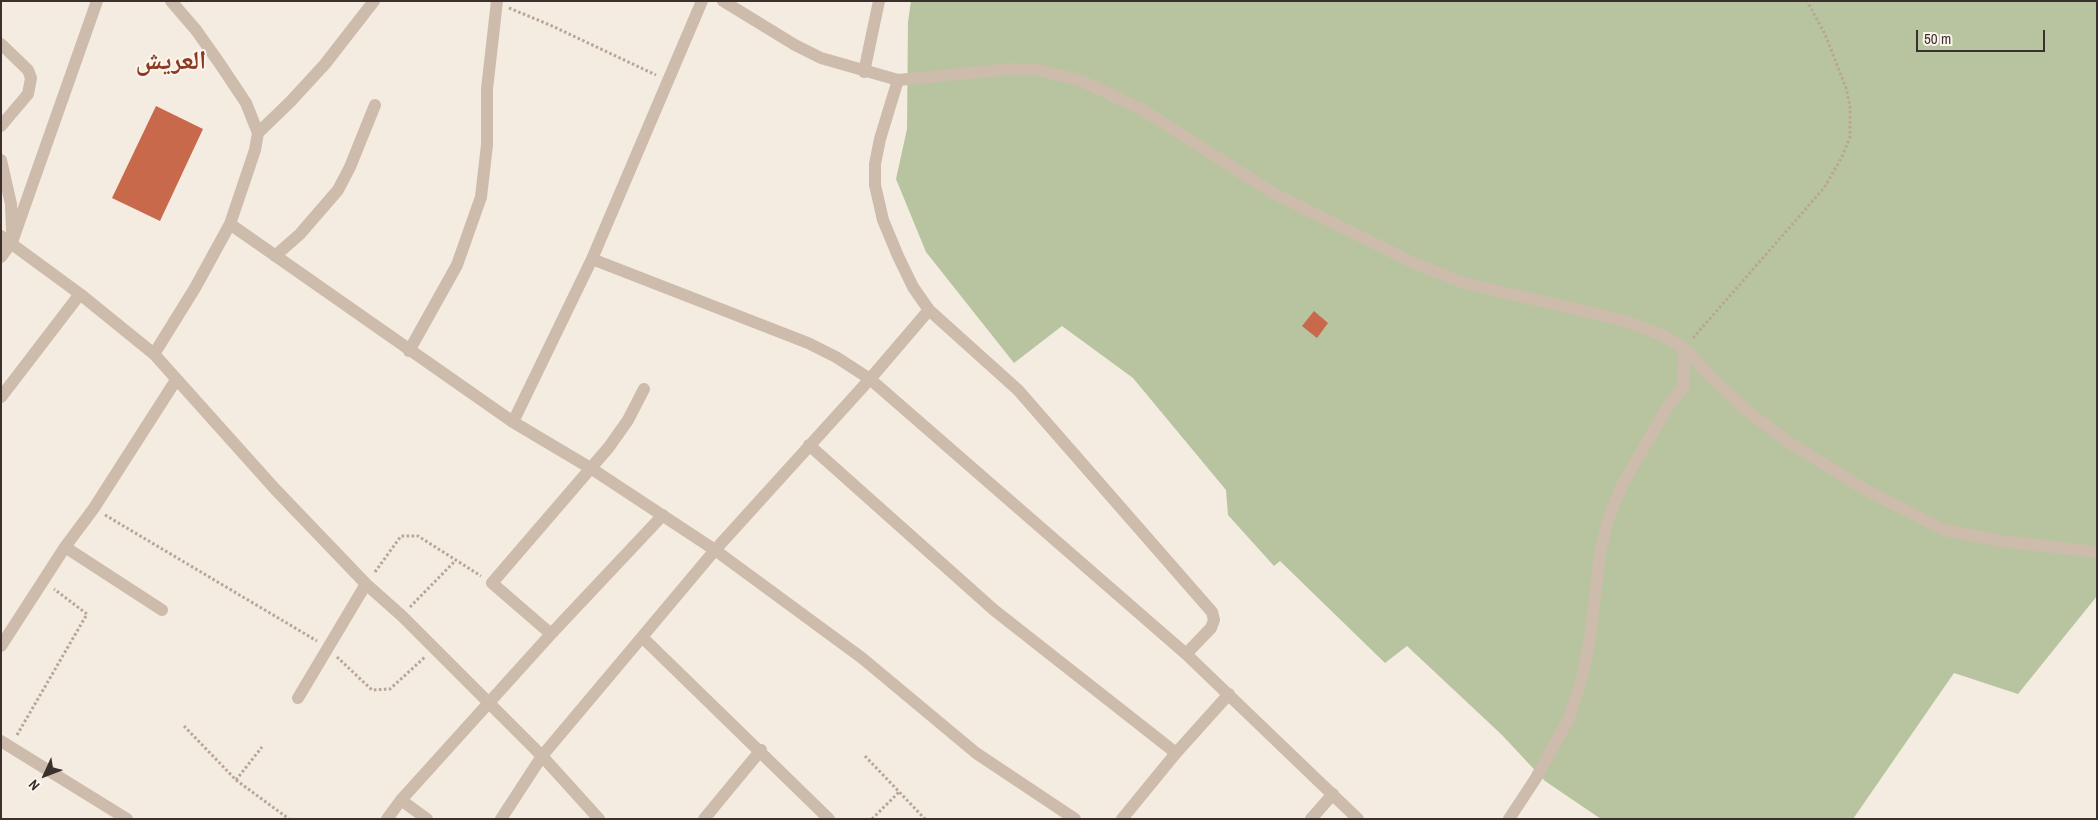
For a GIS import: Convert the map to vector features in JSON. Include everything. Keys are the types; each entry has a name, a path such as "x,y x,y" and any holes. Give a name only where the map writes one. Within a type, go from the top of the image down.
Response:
{"street":[{"path":"1,257 6,239 97,1"},
{"path":"154,354 195,288 230,224 255,150 258,133 246,102 196,30 171,1"},
{"path":"258,133 325,64 374,1"},
{"path":"513,422 592,259 702,1"},
{"path":"723,1 795,45 821,58 864,72 898,80 1011,68 1038,70 1080,80 1143,110 1273,193 1414,263 1464,283 1622,320 1660,334 1684,348 1744,409 1788,442 1866,490 1944,530 2001,541 2097,552"},
{"path":"864,72 880,1"},
{"path":"409,351 457,265 481,197 487,145 487,89 497,2"},
{"path":"1,44 28,70 31,78 28,94 1,126"},
{"path":"898,80 880,139 875,164 875,185 883,220 914,288 929,310 1018,390 1212,612 1214,620 1211,628 1186,654"},
{"path":"275,256 300,234 338,190 350,167 375,105"},
{"path":"1,160 11,204 6,239"},
{"path":"230,224 513,422 592,469 715,550 862,658 976,752 1075,819"},
{"path":"6,239 80,294 154,354 275,489 366,584 402,616 542,756 600,819"},
{"path":"592,259 808,343 836,357 870,379 1186,654 1358,819"},
{"path":"1,397 80,294"},
{"path":"500,819 542,756 715,550 809,444 870,379 929,310"},
{"path":"1509,819 1536,778 1570,718 1581,681 1590,638 1600,553 1607,522 1622,485 1668,406 1683,388 1684,348"},
{"path":"1,646 65,547 94,508 176,380"},
{"path":"551,634 492,583 592,469 628,420 644,389"},
{"path":"809,444 994,610 1176,753"},
{"path":"387,819 401,800 551,634 663,515"},
{"path":"65,547 162,610"},
{"path":"298,698 366,584"},
{"path":"642,637 829,819"},
{"path":"1122,819 1176,753 1229,694"},
{"path":"6,744 127,819"},
{"path":"704,819 760,750"},
{"path":"1311,819 1333,794"},
{"path":"401,800 427,819"}],"path":[{"path":"1684,348 1824,188 1842,158 1850,137 1851,114 1846,88 1825,34 1808,1"},
{"path":"497,2 668,80"},
{"path":"94,508 327,647 372,690 390,689 434,649"},
{"path":"366,584 401,536 418,536 492,583"},
{"path":"402,616 455,561"},
{"path":"6,744 87,614 43,581"},
{"path":"184,726 236,780 289,819"},
{"path":"236,780 262,747"},
{"path":"866,756 925,819"},
{"path":"872,819 899,792"}],"green space":[{"path":"911,1 2097,1 2097,596 2018,694 1954,673 1853,819 1601,819 1545,781 1502,735 1407,646 1385,663 1280,561 1274,566 1228,515 1226,490 1133,378 1062,326 1014,363 926,252 896,179 907,129 908,22"}],"building":[{"path":"156,106 203,129 160,221 112,198"},
{"path":"1314,311 1328,323 1317,338 1302,326"}],"district":[{"name":"العريش","path":"171,62"}]}
